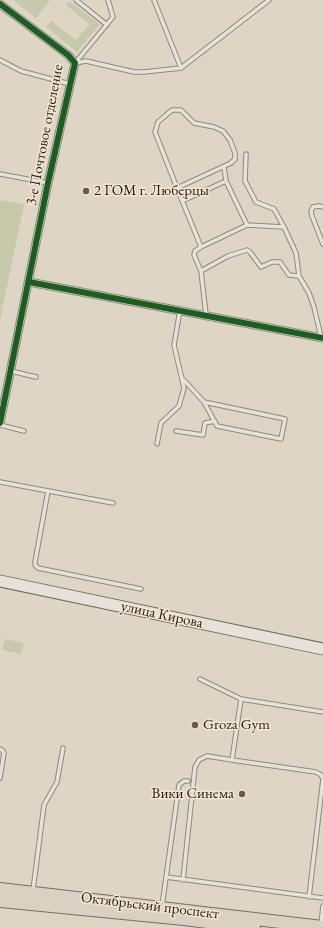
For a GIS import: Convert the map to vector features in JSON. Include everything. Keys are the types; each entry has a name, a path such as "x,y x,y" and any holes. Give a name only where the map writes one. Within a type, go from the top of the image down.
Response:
{"main road":[{"name":"улица Кирова","path":"0,581 323,649"},
{"name":"Октябрьский проспект","path":"0,889 321,927"},
{"name":"Октябрьский проспект","path":"0,901 247,928"},
{"path":"0,906 52,906"}],"street":[{"name":"3-е Почтовое отделение","path":"0,4 68,55 75,63 48,183 0,424"},
{"path":"29,282 322,338"}],"lane":[{"path":"76,0 107,25"},
{"path":"75,63 113,17 108,0"},
{"path":"154,0 181,68"},
{"path":"75,63 86,61 134,72 181,68 269,0"},
{"path":"1,62 21,71 70,84"},
{"path":"177,188 231,163 235,159 235,153 230,140 223,130 194,123 180,110 172,110 158,122 155,132 182,201 201,247"},
{"path":"246,154 245,181 256,202 274,209 284,227 296,253 299,276 309,293 314,306 322,338"},
{"path":"224,166 226,181 247,225"},
{"path":"0,174 48,183"},
{"path":"182,201 226,181"},
{"path":"323,207 313,207 311,211 323,245"},
{"path":"206,315 201,271 194,255 195,251 247,225 284,227"},
{"path":"201,271 228,256 247,250 261,267 272,262 280,262 289,275 299,276"},
{"path":"157,444 161,423 179,406 184,388 174,344 180,310"},
{"path":"11,371 36,377"},
{"path":"182,378 204,402 217,426 281,439 285,419 204,402"},
{"path":"176,431 203,435 205,423 215,421"},
{"path":"0,424 24,431"},
{"path":"0,482 113,503"},
{"path":"48,491 35,565 38,568 141,589"},
{"path":"200,679 241,698 323,712"},
{"path":"232,760 241,698"},
{"path":"33,892 44,805 57,782 63,748"},
{"path":"0,749 4,753 0,778"},
{"path":"183,880 195,767 199,760 207,756 316,772 322,775 323,780 309,896"},
{"path":"162,907 179,785 184,781 188,781"},
{"path":"166,877 323,898"},
{"path":"321,927 323,906"}],"green space":[{"path":"13,0 50,0 36,18"},
{"path":"69,1 100,24 77,52 46,27 51,21 76,40 89,24 66,5"},
{"path":"0,200 24,204 0,320"},
{"path":"5,639 24,643 21,654 2,650"}],"cycle path":[{"path":"0,4 68,55 75,63 48,183 0,423"},
{"path":"29,282 323,338"}],"place":[{"name":"2 ГОМ г. Люберцы","path":"86,191"},
{"name":"Groza Gym","path":"195,725"},
{"name":"Вики Синема","path":"242,794"}]}
